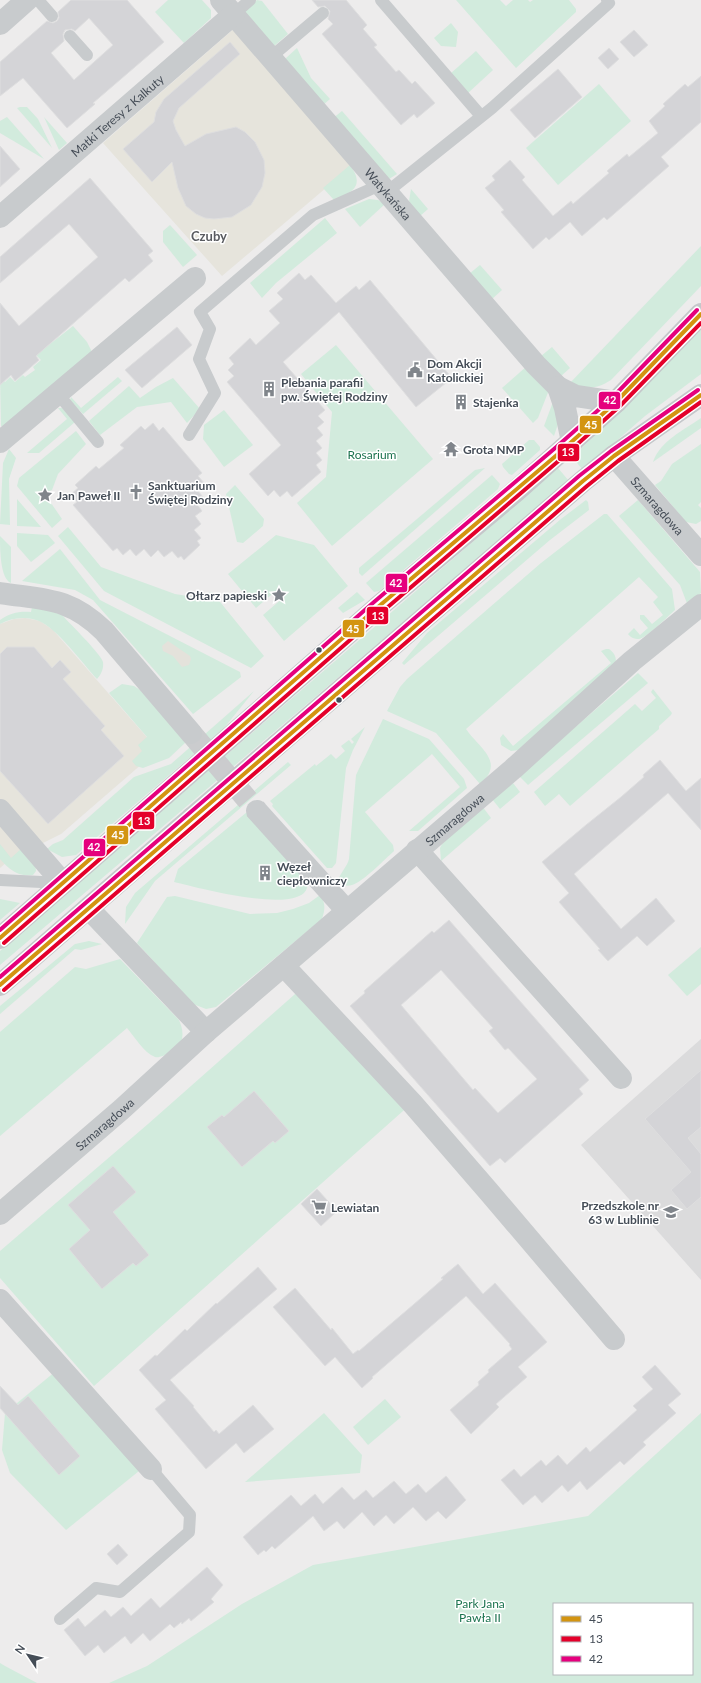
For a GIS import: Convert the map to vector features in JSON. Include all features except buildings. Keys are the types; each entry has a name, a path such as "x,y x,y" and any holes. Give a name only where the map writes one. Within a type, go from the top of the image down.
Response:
{"main road":[{"path":"0,938 378,607 572,442 616,402 701,314"},
{"path":"0,985 583,481 614,456 701,395"}],"street":[{"path":"0,24 27,0"},
{"name":"Watykańska","path":"227,7 532,359 558,387"},
{"name":"Matki Teresy z Kalkuty","path":"0,217 227,7"},
{"path":"0,442 195,278"},
{"path":"558,387 576,396 616,402"},
{"path":"558,387 565,408 572,442"},
{"name":"Szmaragdowa","path":"614,456 701,555"},
{"path":"0,593 57,601 73,607 91,618 192,733"},
{"name":"Szmaragdowa","path":"0,1214 127,1104 206,1032 570,718 632,661 701,605"},
{"path":"0,810 64,883"},
{"path":"257,811 346,911"},
{"path":"417,850 621,1078"},
{"path":"89,909 206,1032"},
{"path":"284,966 412,1103 614,1339"},
{"path":"0,1300 151,1469"}],"lane":[{"path":"38,0 52,16"},
{"path":"227,7 250,0"},
{"path":"381,0 481,116"},
{"path":"189,435 214,393 199,359 210,329 200,312 313,215 384,188 481,116 609,3 607,0"},
{"path":"270,57 323,13"},
{"path":"70,36 87,55"},
{"path":"58,394 98,442"},
{"path":"0,880 64,883"},
{"path":"60,1618 96,1588 120,1592 189,1532 190,1515 151,1469"}],"shaded area":[{"path":"236,27 353,165 222,276 103,143"},
{"path":"25,618 40,621 53,630 158,750 61,834 9,860 0,868 0,624 14,619"},
{"name":"Przedszkole nr 63 w Lublinie","path":"701,1039 701,1280 581,1145"}],"green space":[{"path":"168,0 202,0 211,10 211,18 184,43 155,12"},
{"path":"257,0 262,1 288,34 273,47 245,12 246,9"},
{"path":"456,0 500,0 506,6 513,0 528,0 530,2 533,0 569,0 576,9 576,12 516,68"},
{"path":"451,23 458,32 456,47 441,46 434,38"},
{"path":"297,48 311,78 330,99 323,105 285,59"},
{"path":"476,51 493,70 468,93 450,74"},
{"path":"599,84 631,121 558,185 526,148"},
{"path":"27,107 38,119 52,148 17,108"},
{"path":"342,111 397,174 389,179 332,119"},
{"path":"7,117 44,159 0,133 0,121"},
{"path":"44,117 67,143 59,150"},
{"path":"350,165 357,183 355,187 347,194 334,200 323,188"},
{"path":"411,189 428,209 419,217 409,201"},
{"path":"369,199 378,200 385,204 360,227 345,209"},
{"path":"325,218 337,233 276,283 262,298 250,283"},
{"path":"170,225 197,255 183,267 163,242 163,231"},
{"path":"701,246 701,286 611,380 600,386 591,388 570,383"},
{"path":"480,265 502,290 492,299 469,274"},
{"path":"73,326 87,342 92,352 4,426 1,426 0,376 5,382 10,377 15,382 23,375 25,377 35,370 33,367 41,360 36,355"},
{"path":"701,329 701,374 645,416 583,470 572,457 640,392"},
{"name":"Rosarium","path":"336,345 433,459 332,546 297,503 326,477 332,412 301,374"},
{"path":"552,347 570,368 560,377 541,356"},
{"path":"527,366 549,390 538,418 533,423 502,388"},
{"path":"118,377 122,381 83,414 70,400 71,397 81,408"},
{"path":"173,378 200,409 187,423 171,402 137,407 100,435 89,421 129,386 140,398"},
{"path":"554,399 559,421 554,436 544,426"},
{"path":"58,408 62,408 75,422 39,453 27,453 67,419"},
{"path":"224,410 253,445 224,467 203,439 204,425"},
{"path":"701,418 701,428 653,462 656,455 667,442"},
{"path":"76,431 86,444 58,474 52,490 41,494 51,503 62,519 52,528 17,486 19,478"},
{"path":"529,440 534,440 540,447 540,450 512,475 509,474 502,464"},
{"path":"701,444 701,502 698,505 701,508 701,521 696,524 686,522 655,485 661,481 672,464"},
{"path":"9,449 16,458 9,479 10,525 0,524 3,463"},
{"path":"485,468 362,576 359,573 359,568 475,470"},
{"path":"558,468 569,481 0,965 0,951"},
{"path":"492,475 500,484 498,489 379,591 374,592 366,583"},
{"path":"235,485 264,519 263,526 243,543 237,542 226,494"},
{"path":"17,499 41,527 17,526"},
{"path":"586,500 588,502 589,510 550,540 404,665 402,663 427,633 561,519"},
{"path":"638,500 700,572 701,593 688,606 680,585 619,516"},
{"path":"604,514 607,514 672,589 675,610 652,631 643,637 637,639 630,636 628,634 634,628 640,635 648,628 640,619 640,615 644,615 652,624 663,615 653,602 658,597 639,577 466,729 488,755 490,762 491,769 480,784 436,733 387,711 400,687 407,679 541,563"},
{"path":"68,527 101,567 175,594 194,597 212,592 264,656 251,668 104,591 58,536"},
{"path":"17,533 48,535 55,543 31,562 17,546"},
{"path":"276,535 314,545 348,586 284,641 263,615 284,597 278,589 256,608 228,574"},
{"path":"0,536 11,547 11,583 7,580 3,570"},
{"path":"60,549 100,600 240,672 241,677 193,714 93,600 75,590 22,581"},
{"path":"357,592 365,600 343,613 338,608"},
{"path":"32,607 59,612 91,646 103,662 102,671 97,679 62,638 39,621 25,618 9,620 0,624 0,620 11,614 31,612"},
{"path":"609,649 615,655 615,667 519,750 511,751 501,745 500,738 503,734 513,746 611,663 601,651"},
{"path":"638,673 648,683 528,785 520,777 522,773"},
{"path":"122,684 134,686 140,690 186,742 169,758 143,768 136,766 132,761 142,751 138,745 147,737 109,693"},
{"path":"653,689 672,713 659,726 659,729 570,806 559,794 545,806 534,792 635,704 642,711 656,698 651,692"},
{"path":"254,691 224,728 76,855 62,857 47,849 53,844 63,840 134,777 171,764"},
{"path":"383,719 429,739 464,779 467,788 418,831 409,831 460,787 432,754 365,812 393,845 394,851 362,880 350,886 346,886 338,881 349,859 356,775"},
{"path":"365,727 353,750 346,768 336,863 332,868 327,868 272,806 273,804 270,801 315,764 316,766 331,754 336,759 345,751 341,746 349,740 352,744 354,742 351,739"},
{"path":"288,762 291,765 155,881 125,924 126,907 135,893"},
{"path":"513,783 520,792 500,809 492,799"},
{"path":"482,806 491,818 441,861 440,848 442,844"},
{"path":"247,812 308,881 304,893 294,898 279,900 261,899 221,893 174,882 178,869"},
{"path":"0,844 11,858 21,849 35,863 36,871 33,875 19,874 7,866 0,859"},
{"path":"320,895 324,907 322,919 216,1007 206,1009 193,1004 137,943 167,897 175,896 250,914 277,913 293,909 309,903"},
{"path":"0,899 20,903 0,920"},
{"path":"89,941 102,944 81,950 75,949 0,1014 0,1006 75,944"},
{"path":"701,947 701,984 687,996 668,975"},
{"path":"120,959 179,1020 182,1031 181,1042 170,1052 162,1056 155,1057 143,1048 127,1028 0,1136 0,1032 75,967 86,969"},
{"path":"303,987 412,1103 94,1386 0,1278 0,1251 148,1124"},
{"path":"56,1371 139,1471 66,1530 10,1473 2,1450 5,1413"},
{"path":"385,1399 401,1417 368,1445 353,1427"},
{"path":"324,1413 362,1455 360,1473 245,1482"},
{"name":"Park Jana Pawła II","path":"701,1413 701,1683 109,1683 147,1666 242,1604 313,1565 588,1516"},
{"path":"0,1663 5,1666 37,1683 0,1683"}],"sand":[{"path":"168,641 190,656 191,659 189,665 182,667 173,656 163,651 162,646"}],"tunnel":[{"path":"191,733 257,811"}],"transit line":[{"name":"42","path":"0,930 374,602 612,398 697,310"},
{"name":"45","path":"0,938 378,607 558,454 616,402 701,314"},
{"name":"13","path":"4,943 382,612 562,458 620,406 701,323"},
{"name":"42","path":"0,977 579,476 611,451 698,390"},
{"name":"45","path":"0,985 583,481 614,456 701,395"},
{"name":"13","path":"4,990 587,486 618,461 701,402"}],"place":[{"name":"Dom Akcji Katolickiej","path":"415,370"},
{"name":"Plebania parafii pw. Świętej Rodziny","path":"269,389"},
{"name":"Stajenka","path":"461,402"},
{"name":"Grota NMP","path":"451,449"},
{"name":"Sanktuarium Świętej Rodziny","path":"136,492"},
{"name":"Jan Paweł II","path":"45,495"},
{"name":"Ołtarz papieski","path":"279,595"},
{"name":"Węzeł ciepłowniczy","path":"265,873"},
{"name":"Lewiatan","path":"319,1207"},
{"name":"Przedszkole nr 63 w Lublinie","path":"671,1212"}],"district":[{"name":"Czuby","path":"209,236"}]}
